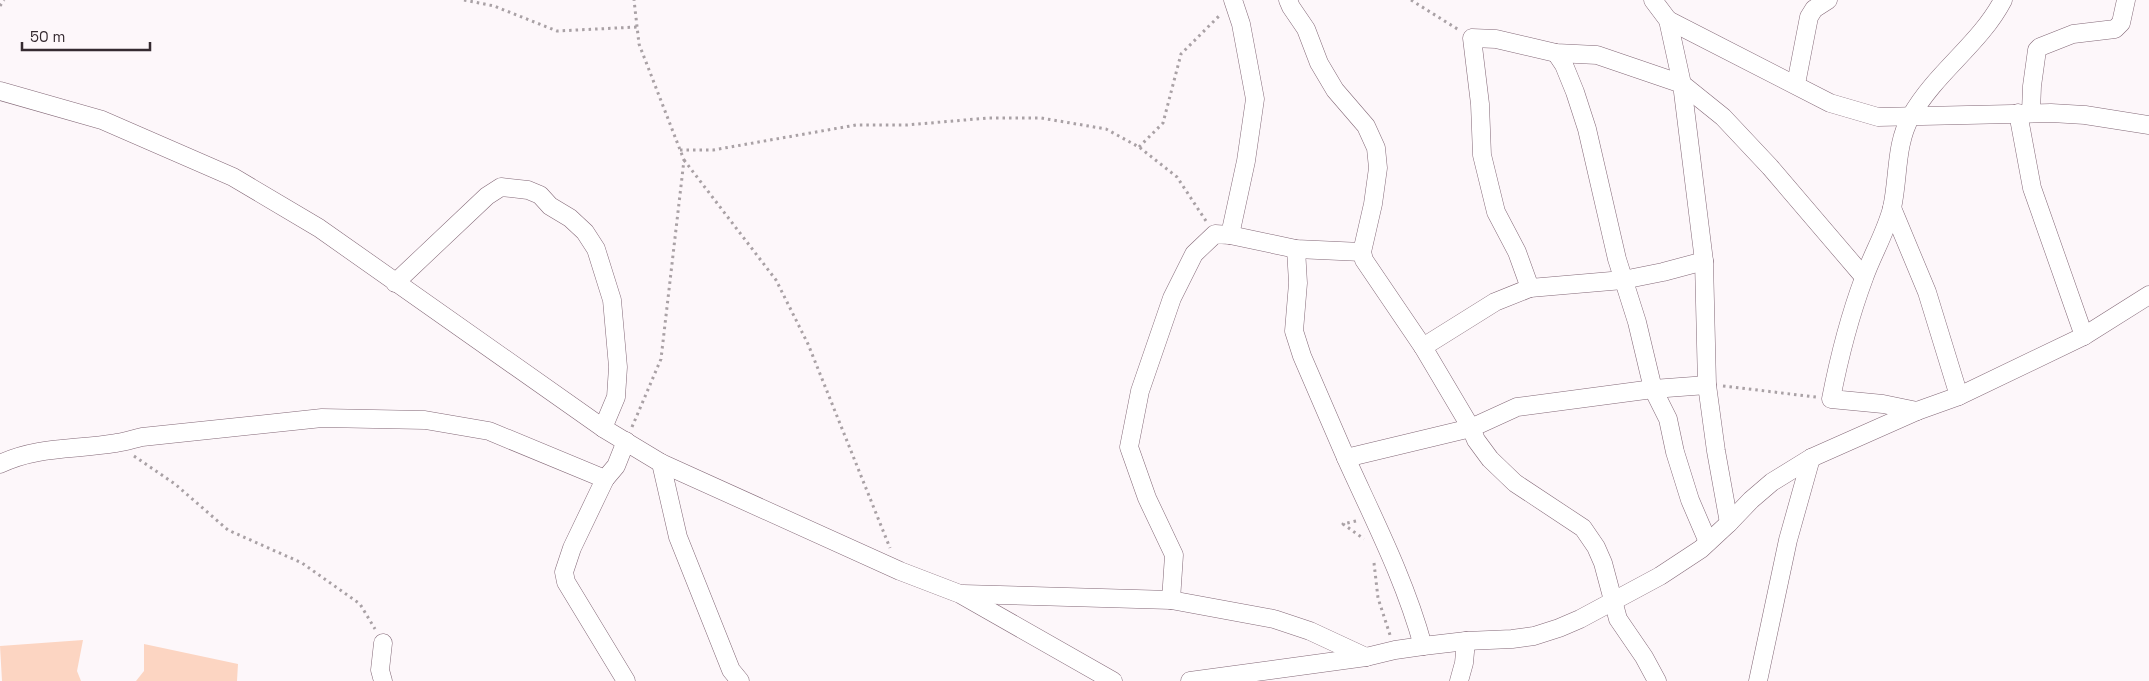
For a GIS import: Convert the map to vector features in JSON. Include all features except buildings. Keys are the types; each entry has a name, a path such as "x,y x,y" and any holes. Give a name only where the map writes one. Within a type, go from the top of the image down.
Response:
{"street":[{"path":"1288,0 1306,29 1319,63 1335,90 1366,126 1376,148 1378,168 1373,204 1362,252 1364,260 1423,347 1471,428 1476,440 1490,459 1515,483 1583,528 1596,547 1614,600 1618,619 1644,657 1657,681"},
{"path":"1653,0 1668,20 1682,84 1704,261 1707,385 1729,524"},
{"path":"1796,84 1809,17 1814,9 1828,0"},
{"path":"1917,411 1883,404 1831,399 1840,351 1864,277 1892,208 1902,134 1912,114 1948,67 1993,19 2003,0"},
{"path":"2084,336 2056,263 2032,188 2024,112 2032,86 2037,50 2040,47 2073,34 2115,29 2121,23 2126,0"},
{"path":"1171,600 1174,556 1147,498 1129,447 1140,391 1172,298 1194,254 1222,234 1246,161 1255,99 1241,24 1233,2"},
{"path":"1668,20 1830,103 1878,117 1912,114 2024,112 2085,115 2149,125"},
{"path":"1530,288 1517,252 1496,212 1482,155 1480,104 1472,38 1496,39 1556,54 1598,55 1682,84 1723,117 1770,167 1864,277"},
{"path":"1556,54 1564,65 1587,129 1623,280 1637,322 1654,389 1668,419 1675,452 1690,500 1708,542"},
{"path":"0,90 102,120 233,177 319,228 604,428 661,463 900,571 960,594 1110,681"},
{"path":"396,283 487,196 501,187 528,190 540,195 550,206 570,218 585,232 596,249 612,300 618,367 616,397 604,428"},
{"path":"1892,208 1927,292 1959,396"},
{"path":"1222,234 1296,249 1362,252"},
{"path":"1296,249 1298,283 1294,331 1302,356 1412,606 1423,646"},
{"path":"1423,347 1495,302 1530,288 1623,280 1704,261"},
{"path":"1190,681 1366,657 1423,646 1534,636 1580,619 1660,576 1708,542 1772,482 1811,458 1917,411 1959,396 2084,336 2149,296"},
{"path":"1346,458 1471,428 1517,407 1654,389 1707,385"},
{"path":"0,464 15,456 55,448 115,444 142,437 322,418 425,420 489,431 604,480"},
{"path":"626,441 616,466 604,480 572,548 564,572 566,582 626,681"},
{"path":"1758,681 1788,540 1811,458"},
{"path":"661,463 678,538 731,670 740,681"},
{"path":"960,594 1171,600 1201,604 1274,619 1310,631 1366,657"},
{"path":"1459,681 1464,662 1466,641"},
{"path":"383,643 380,670 383,681"}],"path":[{"path":"0,6 4,0"},
{"path":"464,0 494,6 557,31 637,27"},
{"path":"634,0 639,44 684,160 776,280 808,344 900,571"},
{"path":"1411,0 1472,38"},
{"path":"1139,147 1163,123 1181,54 1233,2"},
{"path":"680,150 713,150 856,125 907,126 988,118 1041,118 1106,129 1139,147 1176,177 1222,234"},
{"path":"626,441 661,359 684,160"},
{"path":"1707,385 1831,399"},
{"path":"115,444 175,484 228,530 302,563 360,604 383,643"},
{"path":"1367,546 1364,540 1343,524 1373,518"},
{"path":"1373,560 1378,598 1395,650"}],"shaded area":[{"path":"83,640 77,671 81,681 2,681 0,646"},
{"path":"144,644 238,664 237,681 136,681 144,671"}]}
